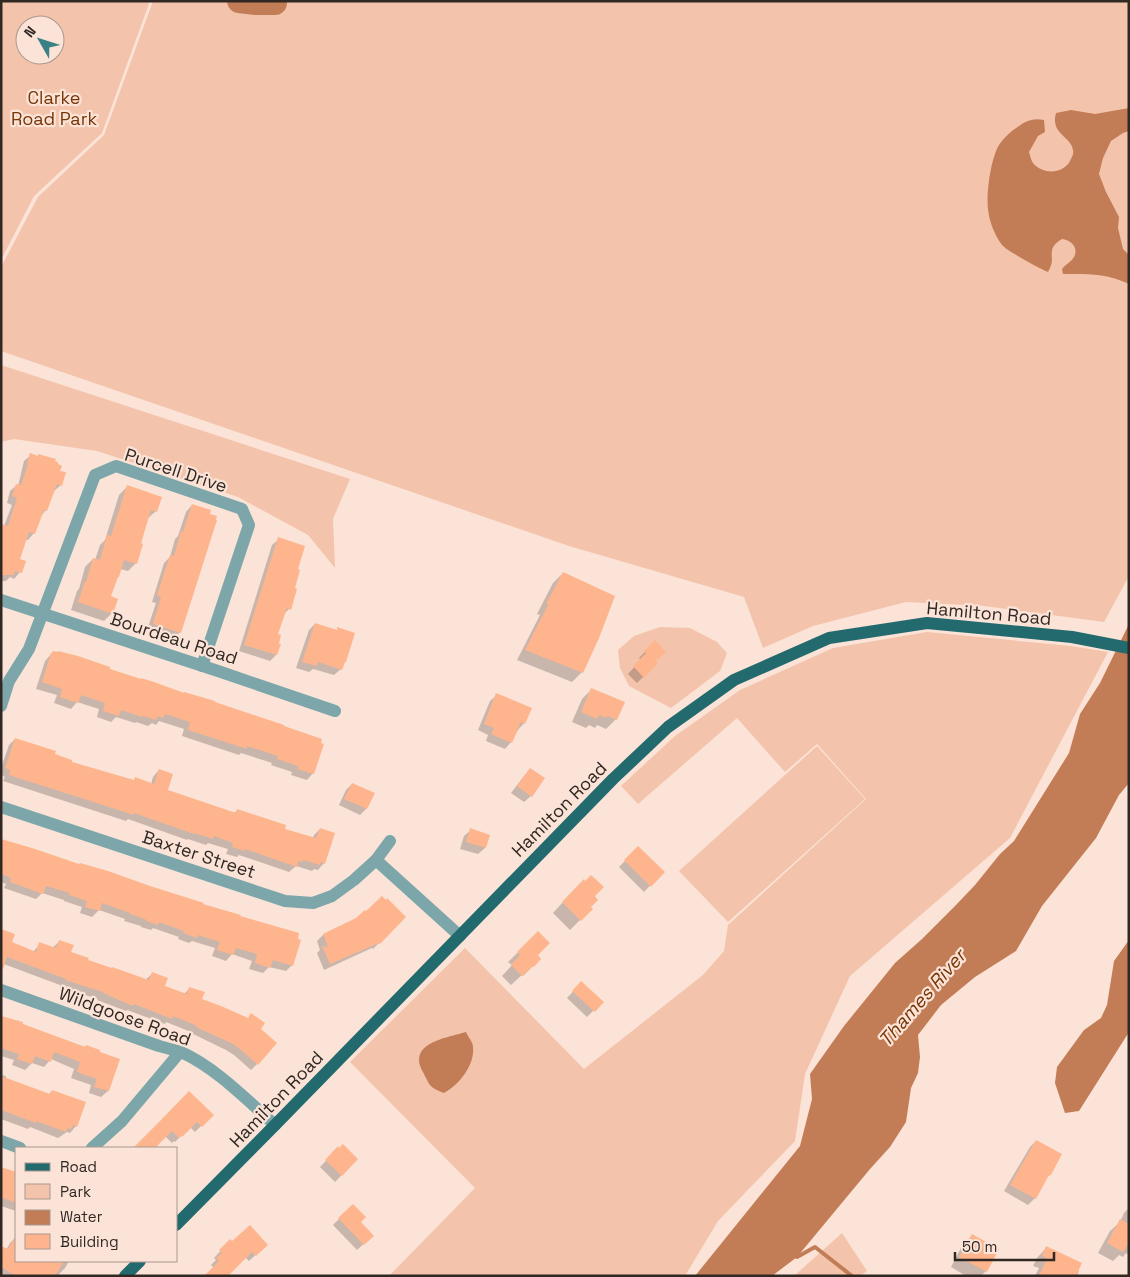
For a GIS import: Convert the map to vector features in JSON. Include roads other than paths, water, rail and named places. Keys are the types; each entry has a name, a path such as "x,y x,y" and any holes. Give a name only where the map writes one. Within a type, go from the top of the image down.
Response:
{"main road":[{"name":"Hamilton Road","path":"178,1223 607,785 668,727 734,680 829,638 927,623 1072,637 1129,648"},
{"path":"126,1276 139,1262"}],"street":[{"name":"Purcell Drive","path":"1,706 9,681 29,648 43,614 95,475 116,466 242,509 249,525 202,666"},
{"name":"Bourdeau Road","path":"1,600 335,711"},
{"name":"Baxter Street","path":"1,807 285,901 313,903 332,896 354,880 376,860 390,841"},
{"path":"376,860 460,936"},
{"name":"Wildgoose Road","path":"1,990 158,1046 180,1052 221,1078 275,1125"},
{"path":"93,1147 122,1120 180,1052"},
{"path":"1,1141 17,1147"}],"water":[{"path":"1129,108 1129,131 1111,141 1103,158 1099,174 1119,217 1118,228 1123,249 1129,255 1129,284 1105,276 1063,274 1062,269 1073,258 1076,251 1071,243 1062,239 1053,248 1052,263 1048,272 1005,248 995,233 990,218 988,194 996,151 1005,137 1028,121 1034,119 1044,120 1045,132 1038,136 1029,152 1032,162 1037,167 1047,171 1058,171 1070,161 1073,151 1069,141 1056,126 1056,113 1071,110 1095,114"},
{"name":"Thames River","path":"1129,624 1129,783 1119,795 1096,838 1042,906 1016,951 975,977 941,1005 918,1035 920,1057 918,1073 911,1088 906,1122 890,1147 797,1257 772,1276 695,1276 800,1146 812,1099 810,1074 844,1026 895,963 956,905 1000,854 1014,841 1069,753 1080,714 1100,683"},
{"path":"1129,940 1129,1032 1079,1111 1065,1113 1055,1083 1057,1067 1084,1030 1101,1018 1107,1005 1114,961"},
{"path":"466,1032 473,1045 473,1054 469,1067 460,1080 444,1093 429,1083 419,1062 420,1054 431,1043"}],"waterway":[{"path":"239,1 275,3"},
{"path":"797,1257 815,1247 852,1276"}],"park label":[{"name":"Clarke Road Park","path":"54,107"}]}
